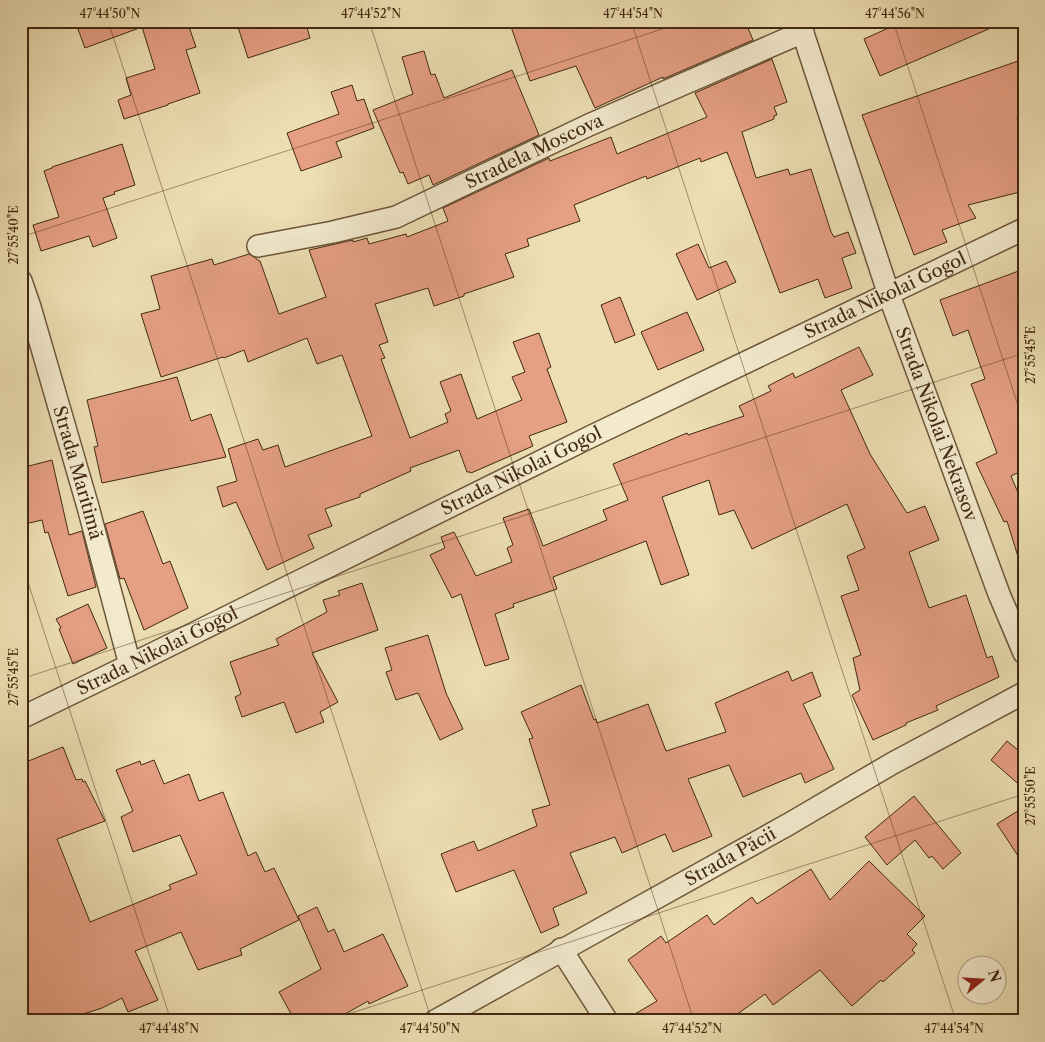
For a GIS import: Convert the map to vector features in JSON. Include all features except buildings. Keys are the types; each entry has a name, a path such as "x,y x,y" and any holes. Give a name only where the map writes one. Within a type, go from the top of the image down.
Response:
{"street":[{"name":"Stradela Moscova","path":"258,246 333,232 396,217 801,26"},
{"name":"Strada Nikolai Nekrasov","path":"801,26 889,295 999,594 1024,653"},
{"name":"Strada Nikolai Gogol","path":"21,718 592,436 1024,229"},
{"name":"Strada Maritimă","path":"21,281 33,316 88,507 130,665"},
{"name":"Strada Păcii","path":"435,1021 788,824 893,763 1024,693"},
{"path":"561,949 607,1021"}]}
